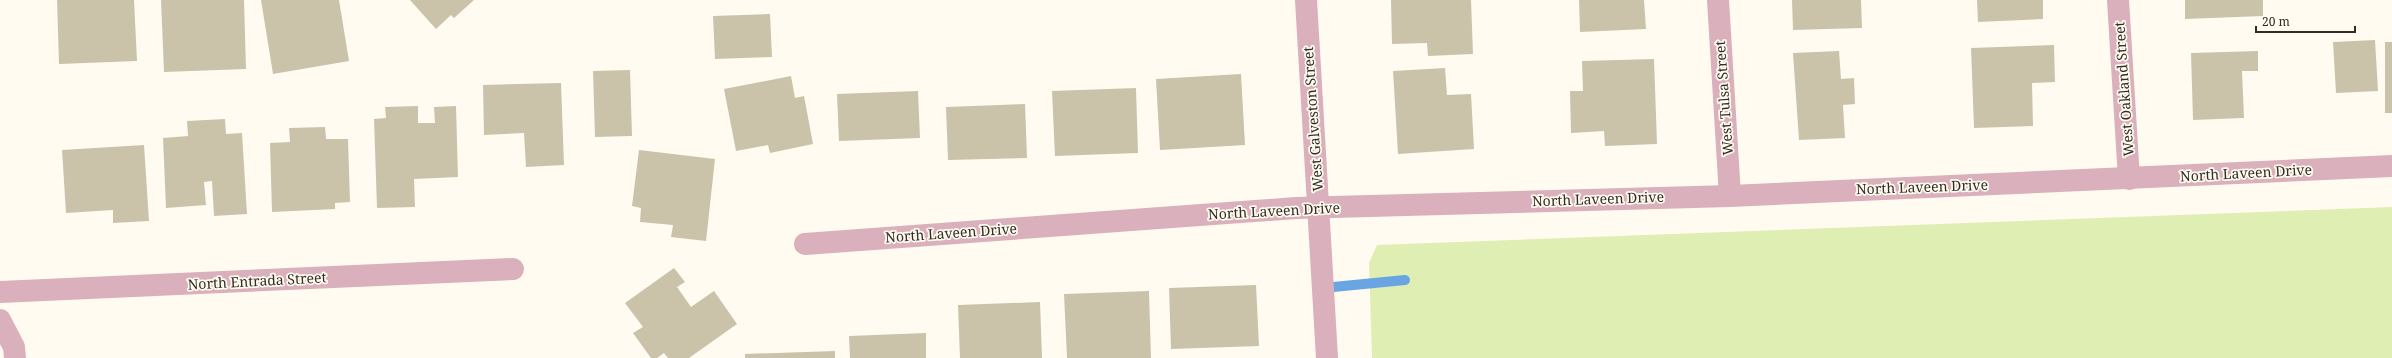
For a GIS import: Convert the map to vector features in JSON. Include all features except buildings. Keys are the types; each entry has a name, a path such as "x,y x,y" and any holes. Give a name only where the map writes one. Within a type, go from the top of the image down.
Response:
{"street":[{"name":"West Galveston Street","path":"1306,0 1327,358"},
{"name":"West Tulsa Street","path":"1718,0 1730,196"},
{"name":"West Oakland Street","path":"2118,0 2129,179"},
{"name":"North Laveen Drive","path":"805,244 1319,208 1730,196 2392,166"},
{"name":"North Entrada Street","path":"0,292 513,270"},
{"path":"0,320 14,347 14,358"}],"green space":[{"path":"2392,207 2392,358 1372,358 1369,263 1377,245"}],"waterway":[{"path":"1323,288 1405,280"}]}
